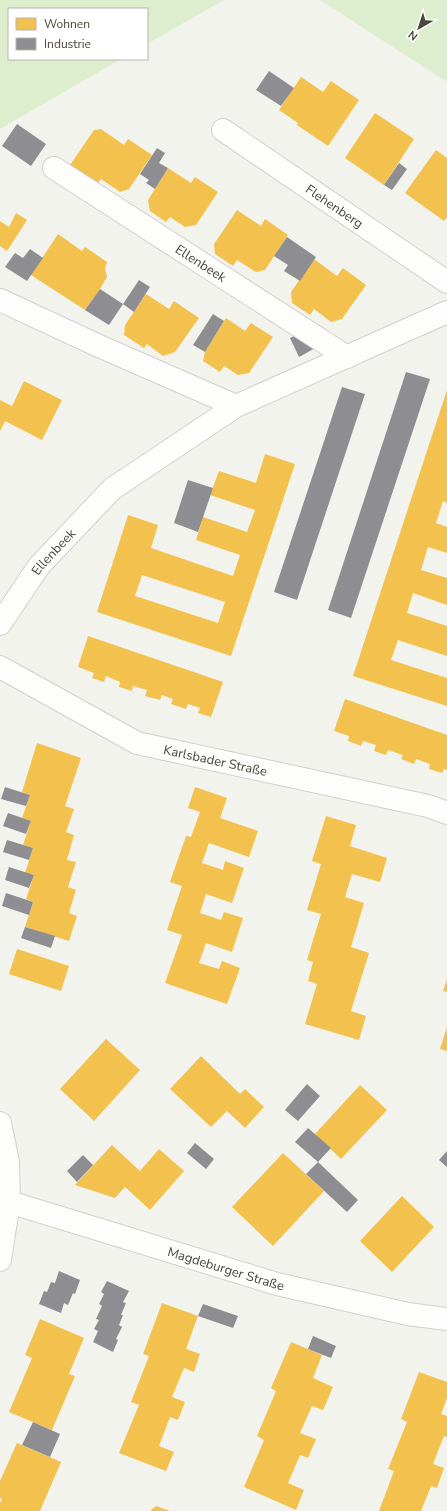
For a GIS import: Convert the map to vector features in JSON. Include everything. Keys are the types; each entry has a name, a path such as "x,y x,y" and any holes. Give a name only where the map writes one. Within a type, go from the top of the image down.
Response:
{"street":[{"name":"Flehenberg","path":"223,130 447,282"},
{"name":"Ellenbeek","path":"54,168 347,357"},
{"path":"0,300 99,346 236,406"},
{"name":"Ellenbeek","path":"0,624 39,566 112,489 236,406 447,312"},
{"name":"Karlsbader Straße","path":"0,667 137,743 428,806 447,813"},
{"path":"0,1123 8,1162 9,1202 0,1260"},
{"name":"Magdeburger Straße","path":"9,1202 277,1284 408,1314 447,1319"}],"green space":[{"path":"0,0 224,0 148,43 148,8 8,8 8,60 119,60 0,129"},
{"path":"320,0 447,0 447,82"}],"building: Wohnen":[{"path":"301,77 323,92 331,81 359,100 328,146 297,125 298,123 279,110"},
{"path":"375,113 414,139 384,185 345,158"},
{"path":"101,129 124,145 128,139 152,155 129,189 120,192 101,179 96,187 68,168 94,130"},
{"path":"436,150 447,158 447,217 444,221 405,193"},
{"path":"168,168 191,183 195,177 218,192 196,225 185,227 170,217 166,222 150,211 148,200"},
{"path":"237,210 261,226 265,219 288,235 265,270 256,272 237,260 233,266 215,254 214,244"},
{"path":"16,213 27,220 7,251 0,246 0,221 9,227"},
{"path":"58,234 82,251 85,247 107,262 105,269 107,277 85,310 31,275"},
{"path":"314,259 337,276 343,268 366,285 342,319 331,322 314,309 310,315 292,303 291,292"},
{"path":"146,294 169,309 174,301 199,318 175,352 163,356 147,344 144,348 124,335 125,325"},
{"path":"226,318 245,331 251,323 273,337 249,373 238,375 224,366 220,372 203,361 205,352"},
{"path":"24,381 62,400 42,440 5,421 0,431 0,400 12,406"},
{"path":"447,390 447,503 443,501 436,523 447,527 447,553 428,547 421,570 447,578 447,605 413,593 407,613 447,626 447,656 398,640 391,660 447,678 447,706 353,676"},
{"path":"265,454 295,464 231,656 97,612 128,515 158,525 151,548 233,576 240,555 196,540 203,517 247,532 255,510 210,495 219,471 256,483","holes":["142,575 225,602 218,623 135,596"]},
{"path":"88,636 223,682 211,717 198,713 200,708 188,704 186,709 171,704 173,699 162,695 160,700 145,696 147,690 133,686 132,691 119,687 120,682 106,676 104,682 92,678 94,673 78,667"},
{"path":"345,699 447,735 447,770 444,769 442,773 429,769 430,764 416,759 414,764 401,759 403,755 388,750 386,755 374,751 376,745 363,741 361,746 348,741 349,736 334,731"},
{"path":"37,743 81,758 65,806 74,809 66,832 74,835 67,860 76,862 68,887 76,890 69,913 77,916 69,941 25,927 33,902 26,899 34,875 25,873 33,848 23,845 31,821 22,818 30,795 22,792"},
{"path":"195,787 227,798 220,818 258,831 249,857 209,843 202,863 223,870 225,861 244,868 232,903 206,894 200,913 221,920 224,912 243,918 232,952 206,943 199,963 219,969 222,961 240,968 227,1004 165,983 182,935 167,930 182,886 170,882 186,836 191,837 200,812 188,808"},
{"path":"326,816 356,825 350,846 387,858 380,882 352,874 345,897 364,903 351,947 369,953 351,1011 366,1016 359,1040 305,1024 317,984 308,981 313,962 307,960 321,914 307,910 321,864 312,861"},
{"path":"17,949 69,966 61,991 9,974"},
{"path":"447,979 447,992 443,991"},
{"path":"447,1027 447,1051 440,1049"},
{"path":"106,1039 140,1070 94,1121 60,1089"},
{"path":"201,1056 240,1094 245,1089 264,1107 245,1128 227,1111 211,1127 170,1089"},
{"path":"360,1085 387,1110 341,1159 315,1134"},
{"path":"112,1145 140,1171 159,1149 184,1171 150,1210 125,1187 115,1198 75,1185"},
{"path":"283,1153 324,1191 273,1246 232,1207"},
{"path":"402,1196 434,1227 392,1272 360,1241"},
{"path":"162,1303 198,1316 186,1349 200,1354 194,1372 184,1368 172,1397 185,1402 178,1420 170,1417 159,1446 174,1452 166,1471 119,1453 139,1405 131,1402 149,1356 143,1354"},
{"path":"40,1319 84,1338 69,1374 75,1376 52,1430 9,1412 32,1358 25,1355"},
{"path":"291,1342 322,1355 313,1378 333,1387 323,1410 312,1406 300,1433 316,1439 308,1458 300,1455 288,1483 304,1490 296,1510 244,1487 264,1440 257,1436 276,1391 271,1388"},
{"path":"419,1372 447,1382 447,1398 441,1414 447,1416 447,1437 444,1436 433,1464 444,1468 437,1488 431,1486 421,1511 379,1511 394,1471 388,1469 407,1422 401,1419"},
{"path":"17,1443 61,1462 40,1511 0,1511 0,1503 2,1499 0,1498 0,1481"},
{"path":"156,1506 170,1511 150,1511"}],"building: Industrie":[{"path":"269,71 294,88 281,106 256,90"},
{"path":"17,124 46,144 31,166 2,146"},
{"path":"157,148 165,153 159,163 168,168 155,189 146,183 149,180 140,174"},
{"path":"399,163 407,169 392,190 384,185"},
{"path":"287,237 316,257 300,281 284,271 288,265 274,256"},
{"path":"30,249 43,258 27,281 5,267 15,253 23,258"},
{"path":"139,280 150,287 134,312 123,304"},
{"path":"100,289 123,304 109,325 85,310"},
{"path":"213,314 224,321 205,352 193,345"},
{"path":"300,333 319,346 299,357 290,338"},
{"path":"406,372 430,379 351,618 328,610"},
{"path":"342,387 365,394 297,600 274,592"},
{"path":"188,480 213,488 198,532 174,523"},
{"path":"5,787 30,795 26,806 1,799"},
{"path":"8,813 31,821 26,834 3,826"},
{"path":"7,840 33,848 29,860 3,852"},
{"path":"9,867 34,875 29,888 5,880"},
{"path":"6,893 33,902 29,915 2,906"},
{"path":"25,927 55,936 51,948 21,938"},
{"path":"307,1084 320,1096 298,1121 285,1110"},
{"path":"308,1128 331,1148 318,1162 295,1142"},
{"path":"195,1143 214,1159 206,1169 187,1153"},
{"path":"447,1151 447,1167 439,1160"},
{"path":"83,1155 93,1165 77,1182 67,1171"},
{"path":"318,1162 358,1200 347,1212 306,1174"},
{"path":"59,1271 80,1280 75,1294 73,1293 68,1305 64,1303 61,1313 39,1304 44,1291 47,1292 51,1282 55,1283"},
{"path":"107,1281 129,1291 123,1302 126,1303 119,1325 122,1327 116,1339 118,1340 113,1352 93,1342 98,1331 94,1329 99,1320 96,1319 102,1306 99,1304 104,1294 101,1292"},
{"path":"203,1304 238,1316 233,1328 198,1316"},
{"path":"313,1336 336,1346 331,1358 308,1349"},
{"path":"33,1422 60,1434 50,1457 22,1445"}]}
